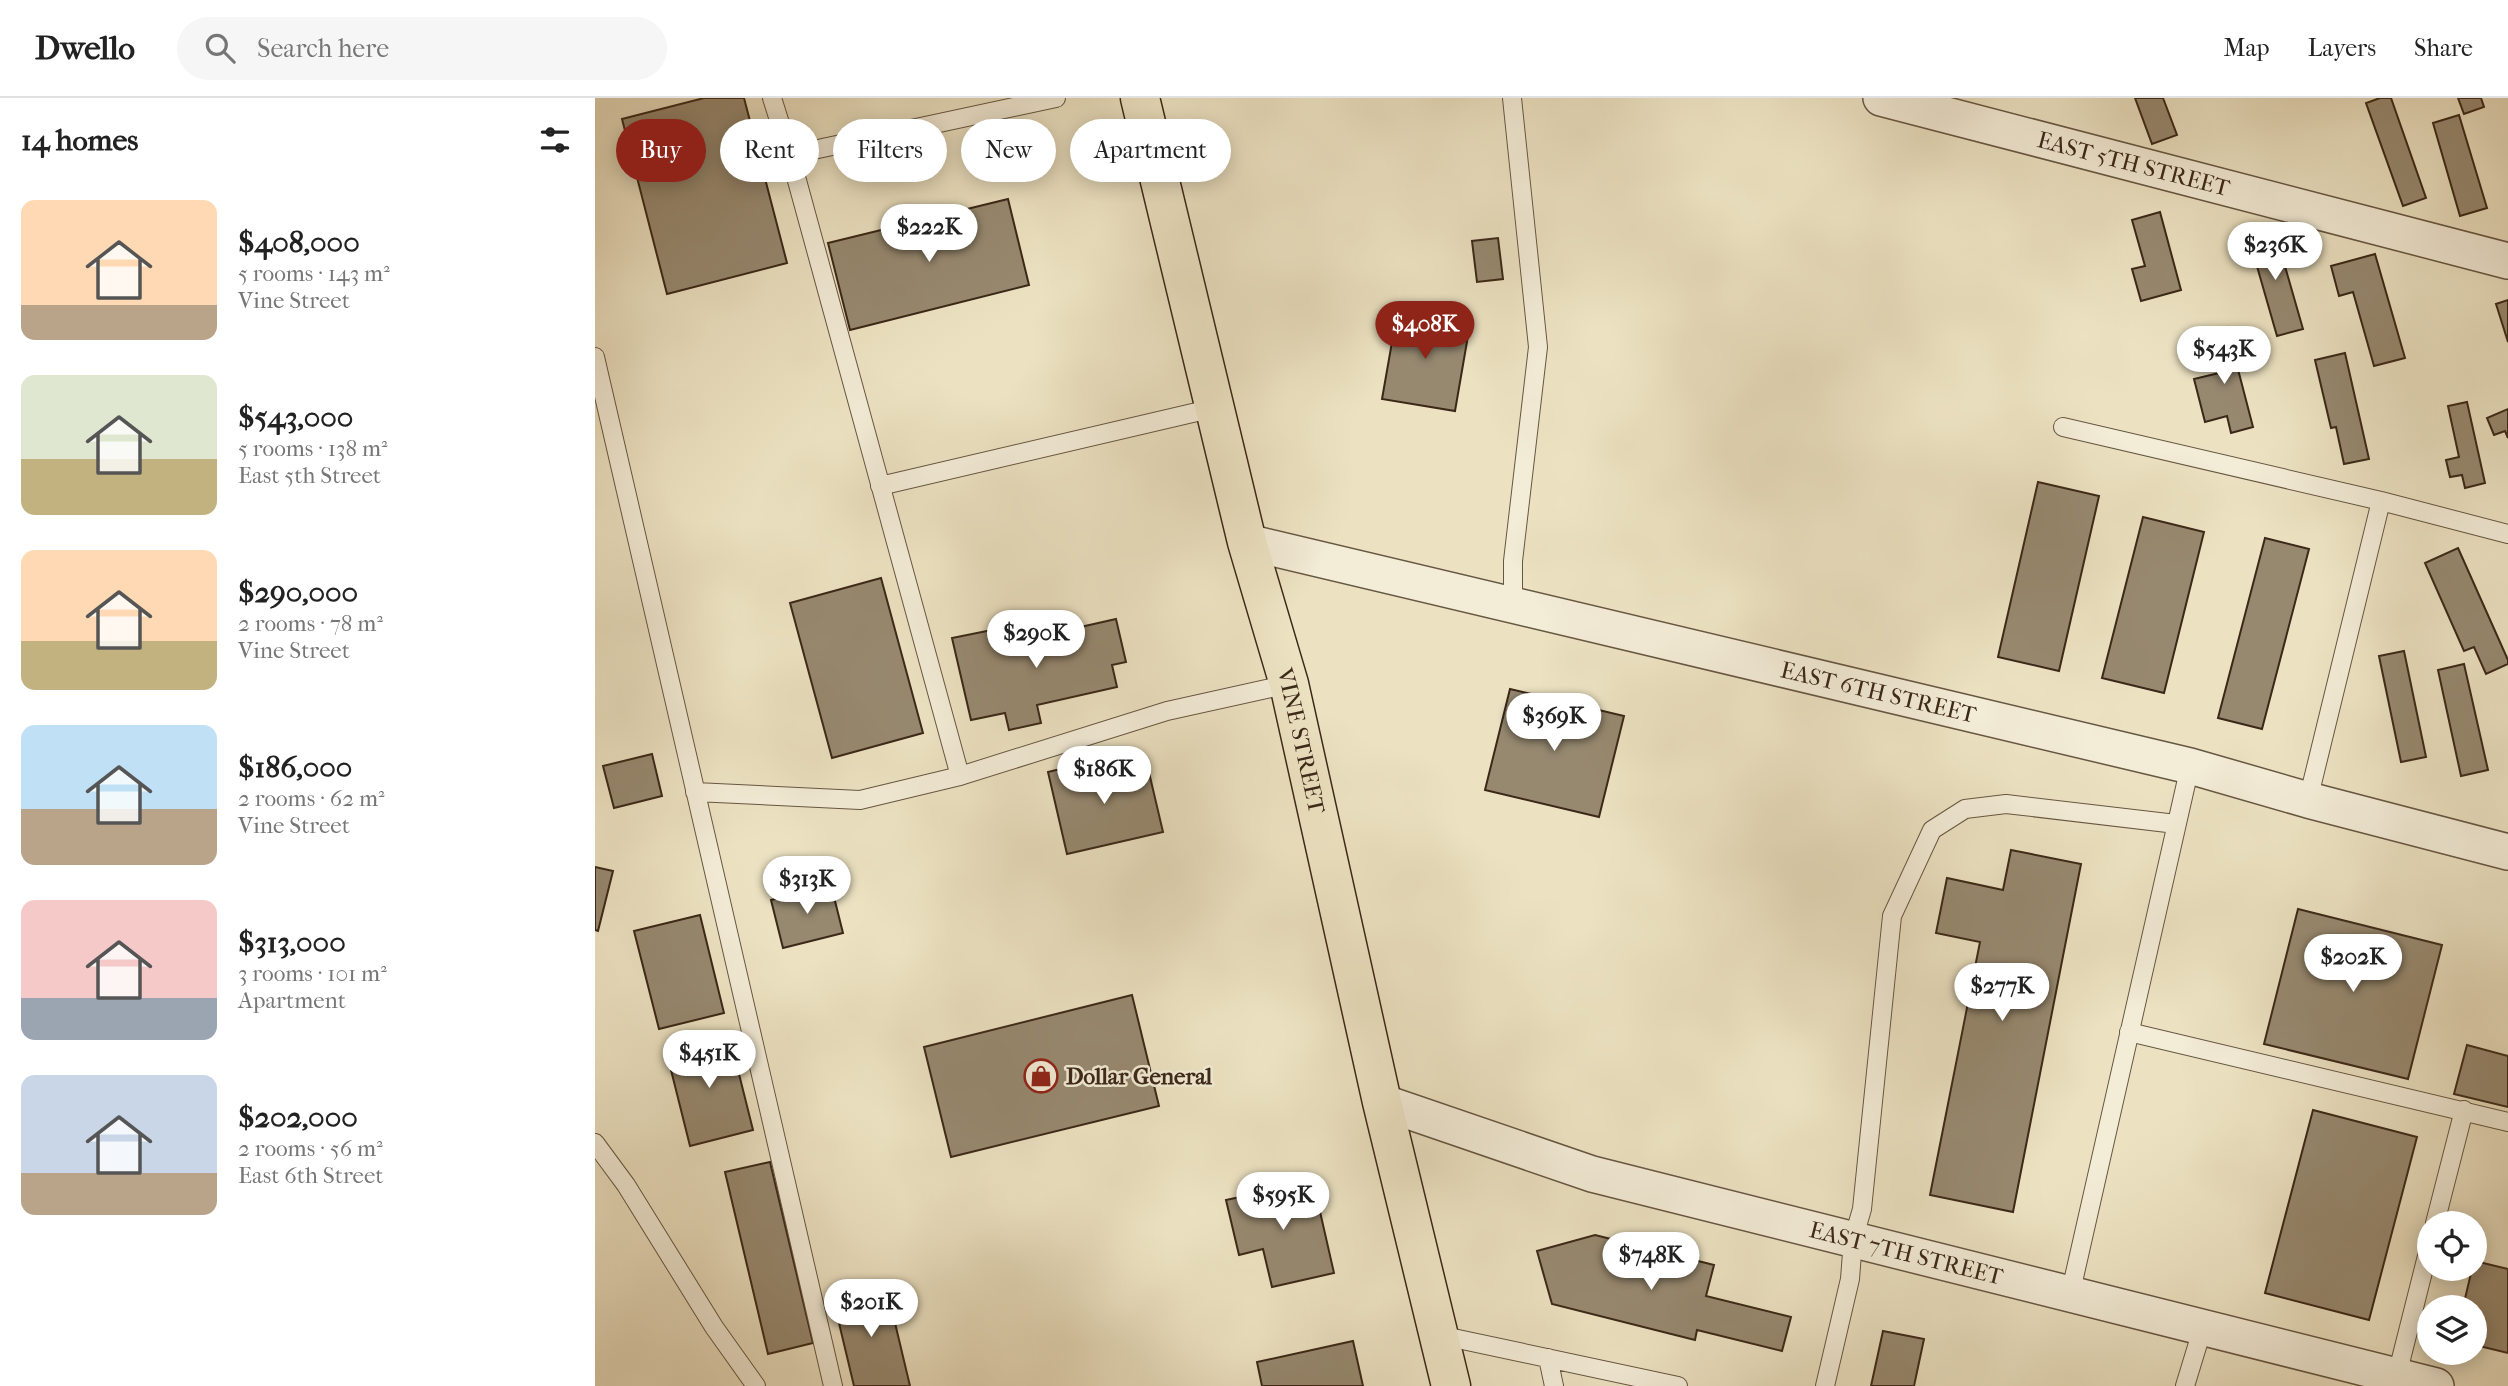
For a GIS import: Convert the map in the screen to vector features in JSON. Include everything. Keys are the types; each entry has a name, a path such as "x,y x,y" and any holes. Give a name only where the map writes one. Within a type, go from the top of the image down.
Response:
{"main road":[{"name":"VINE STREET","path":"1140,98 1247,542 1289,684 1383,1102 1451,1386"}],"street":[{"name":"EAST 5TH STREET","path":"1881,98 2508,261"},
{"name":"EAST 6TH STREET","path":"1247,542 2190,766 2508,852"},
{"name":"EAST 7TH STREET","path":"1383,1102 1592,1174 2203,1327 2395,1381 2435,1386"}],"lane":[{"path":"772,98 779,119"},
{"path":"819,149 1056,98"},
{"path":"1512,98 1538,347 1513,561 1513,605"},
{"path":"797,182 960,776"},
{"path":"595,358 833,1386"},
{"path":"880,486 1214,408"},
{"path":"2063,427 2381,501 2508,534"},
{"path":"2308,800 2381,501"},
{"path":"695,792 860,800 960,776 1167,711 1289,684"},
{"path":"2070,1295 2190,766"},
{"path":"1825,1386 1850,1279 1853,1240 1862,1209 1892,916 1932,830 1965,809 2006,804 2176,824"},
{"path":"2129,1032 2508,1122"},
{"path":"2438,1211 2464,1110"},
{"path":"595,1143 626,1185 714,1327 756,1386"},
{"path":"2395,1381 2421,1281"},
{"path":"2185,1386 2203,1327"},
{"path":"1439,1335 1678,1386"},
{"path":"1548,1358 1554,1386"}],"building":[{"path":"704,98 744,98 749,119 720,119 720,182 766,182 787,263 667,294 638,182 706,182 706,119 622,119"},
{"path":"2135,98 2163,98 2177,135 2152,144"},
{"path":"2380,98 2391,98 2426,198 2403,206 2366,103"},
{"path":"2458,98 2481,98 2484,107 2464,114"},
{"path":"2459,115 2487,208 2460,216 2433,123"},
{"path":"1008,199 1029,285 850,330 828,243"},
{"path":"2160,212 2181,290 2141,301 2132,269 2145,266 2132,220"},
{"path":"2274,228 2303,329 2277,336 2248,235"},
{"path":"1498,238 1503,279 1477,282 1472,241"},
{"path":"2375,254 2405,358 2374,366 2353,292 2339,296 2331,266"},
{"path":"2508,300 2508,342 2496,304"},
{"path":"1398,308 1436,314 1435,324 1469,330 1455,411 1382,399"},
{"path":"2227,327 2253,427 2231,433 2227,416 2205,422 2194,379 2219,373 2207,332"},
{"path":"2345,353 2369,459 2344,464 2336,427 2331,428 2315,360"},
{"path":"2467,402 2485,483 2465,488 2462,475 2450,477 2446,460 2459,457 2448,406"},
{"path":"2508,409 2508,438 2505,431 2494,435 2487,418"},
{"path":"2038,482 2099,496 2059,671 1998,657"},
{"path":"2143,517 2204,532 2164,693 2102,678"},
{"path":"2265,538 2309,549 2262,729 2218,718"},
{"path":"2458,548 2508,660 2508,664 2486,674 2474,647 2464,651 2425,563"},
{"path":"881,578 923,733 832,758 790,603"},
{"path":"1116,619 1126,662 1112,665 1117,687 1037,705 1041,723 1009,730 1005,713 971,720 952,638 997,629 1001,645"},
{"path":"2404,651 2426,757 2401,762 2379,656"},
{"path":"2464,664 2488,770 2461,776 2438,670"},
{"path":"1510,689 1624,716 1599,817 1485,790"},
{"path":"652,754 662,796 614,808 603,766"},
{"path":"1093,761 1097,776 1147,764 1163,832 1067,854 1048,772"},
{"path":"2011,850 2081,864 2013,1212 1930,1195 1980,942 1936,933 1947,878 2003,890"},
{"path":"595,867 613,871 598,931 595,930"},
{"path":"831,885 843,933 783,948 771,900"},
{"path":"2298,909 2442,945 2408,1079 2264,1044"},
{"path":"700,915 724,1013 659,1029 634,931"},
{"name":"Dollar General","path":"1132,995 1159,1106 951,1157 924,1047"},
{"path":"729,1034 753,1130 690,1146 666,1050"},
{"path":"2467,1045 2508,1056 2508,1107 2454,1094"},
{"path":"2313,1110 2417,1137 2369,1320 2265,1293"},
{"path":"770,1162 813,1343 768,1354 725,1172"},
{"path":"1313,1181 1334,1273 1272,1287 1263,1249 1239,1255 1226,1200"},
{"path":"1595,1235 1714,1265 1706,1296 1791,1317 1782,1351 1697,1330 1695,1340 1552,1304 1537,1251"},
{"path":"2487,1264 2508,1269 2508,1353 2487,1348 2487,1295 2466,1295 2469,1281 2487,1281"},
{"path":"886,1285 910,1386 854,1386 833,1298"},
{"path":"1883,1331 1924,1339 1914,1386 1871,1386"},
{"path":"1353,1341 1363,1386 1262,1386 1257,1362"}],"place":[{"name":"Dollar General","path":"1041,1076"}]}
